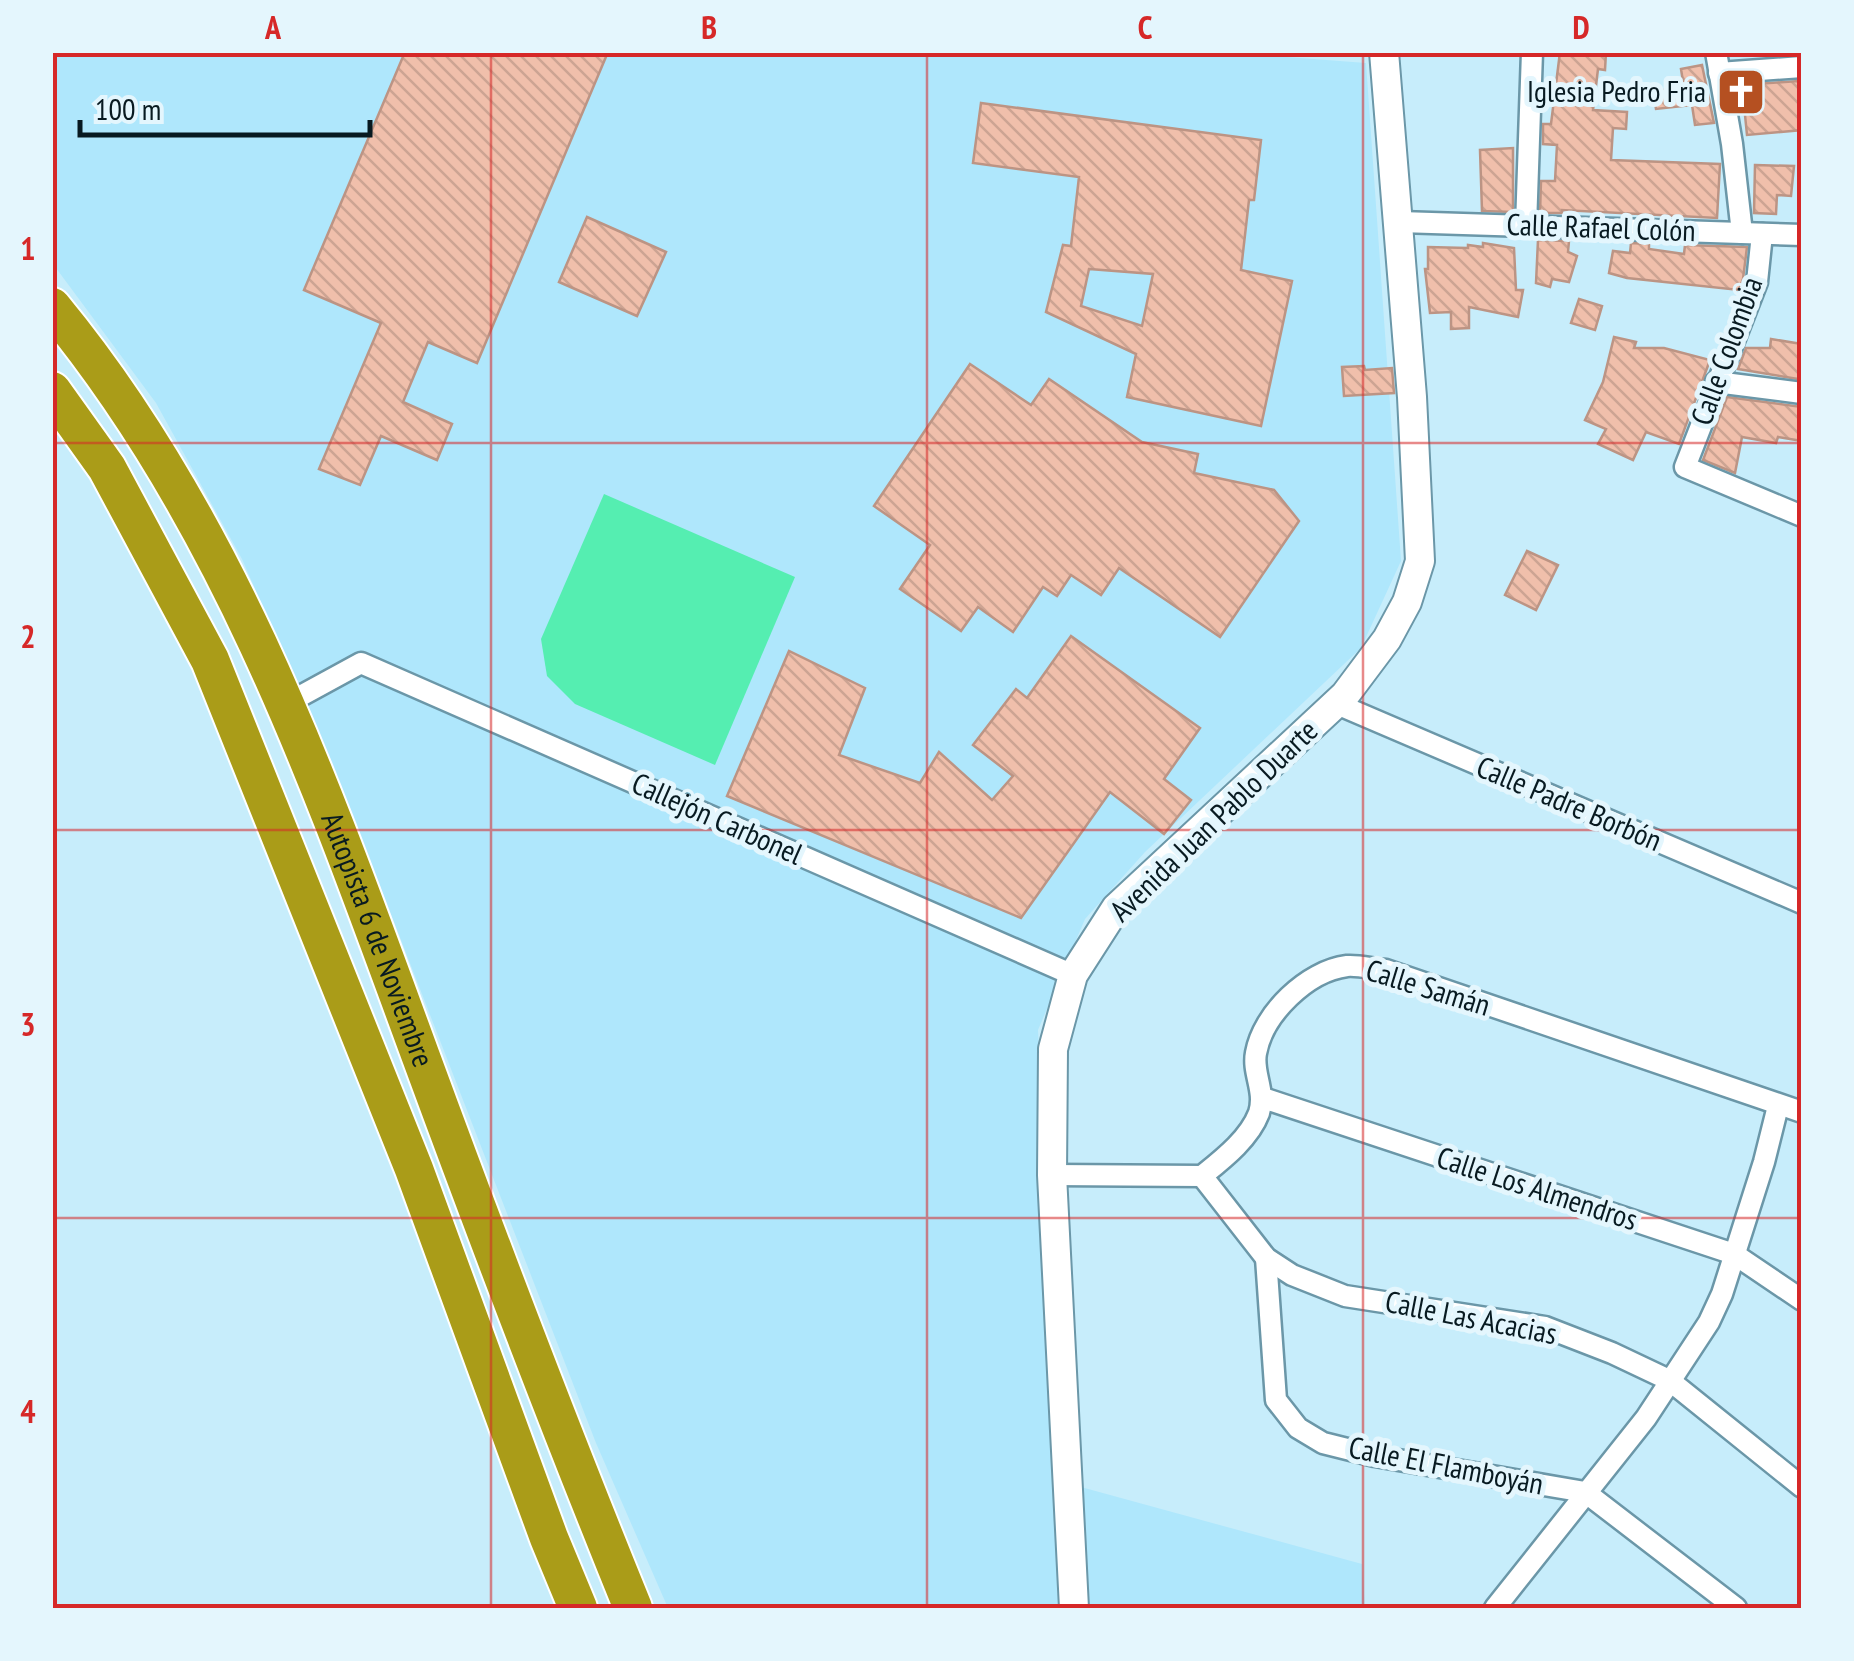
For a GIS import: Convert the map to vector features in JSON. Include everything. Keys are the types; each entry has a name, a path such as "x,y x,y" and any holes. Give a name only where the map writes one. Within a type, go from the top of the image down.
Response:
{"highway":[{"name":"Autopista 6 de Noviembre","path":"52,307 144,429 192,510 252,629 370,919 474,1201 633,1608"},
{"name":"Autopista 6 de Noviembre","path":"52,391 107,468 210,660 414,1169 578,1608"}],"main road":[{"name":"Avenida Juan Pablo Duarte","path":"1074,1608 1052,1175 1052,1050 1073,975 1116,908 1337,704 1386,639 1406,602 1420,561 1400,222 1384,52"}],"street":[{"path":"1526,226 1532,52"},
{"path":"1718,63 1802,67"},
{"name":"Calle Colombia","path":"1718,63 1752,233 1757,282 1685,466 1802,516"},
{"name":"Calle Rafael Colón","path":"1400,222 1802,236"},
{"path":"1716,382 1802,393"},
{"name":"Callejón Carbonel","path":"284,705 361,663 1073,975"},
{"name":"Calle Padre Borbón","path":"1337,704 1802,903"},
{"name":"Calle Samán","path":"1263,1098 1254,1056 1264,1029 1282,1003 1306,984 1330,970 1350,965 1386,970 1802,1112"},
{"path":"1052,1175 1202,1176 1232,1151 1257,1119 1263,1098"},
{"name":"Calle Los Almendros","path":"1263,1098 1734,1254 1802,1300"},
{"path":"1498,1607 1646,1418 1709,1322 1764,1162 1778,1106"},
{"name":"Calle Las Acacias","path":"1202,1176 1266,1258 1292,1275 1345,1296 1546,1327 1669,1380 1802,1487"},
{"name":"Calle El Flamboyán","path":"1266,1258 1276,1400 1298,1428 1323,1443 1375,1456 1585,1492 1736,1608"}],"shaded area":[{"path":"1222,52 1366,63 1401,561 1361,648 1145,852 1085,919 1038,1030 1059,1481 1362,1564 1365,1608 668,1608 596,1443 351,811 242,559 156,403 53,264 52,53"}],"green space":[{"path":"604,494 795,577 715,765 575,704 547,676 541,639"}],"building":[{"path":"405,52 608,52 477,363 428,342 403,402 452,424 437,460 381,436 360,485 319,469 381,323 304,290"},
{"path":"1560,52 1606,52 1605,70 1598,69 1593,110 1627,112 1626,129 1613,128 1611,160 1720,164 1717,218 1562,210 1540,213 1541,181 1555,181 1557,145 1543,144 1543,124 1551,124"},
{"path":"1702,65 1714,123 1695,125 1692,105 1656,109 1653,91 1684,88 1681,69"},
{"path":"1798,81 1802,130 1747,135 1742,85"},
{"path":"981,103 1261,140 1241,270 1292,281 1261,426 1127,397 1136,354 1046,312 1063,245 1071,246 1079,177 973,163","holes":["1089,269 1153,274 1142,326 1081,306"]},
{"path":"1513,148 1513,212 1482,211 1480,150"},
{"path":"1755,165 1794,166 1791,196 1777,195 1776,214 1754,213"},
{"path":"587,217 666,252 637,316 559,282"},
{"path":"1538,240 1569,241 1568,252 1577,256 1569,282 1552,279 1550,287 1536,283"},
{"path":"1483,243 1514,248 1516,290 1523,290 1518,317 1469,307 1469,328 1451,329 1451,312 1430,313 1425,269 1428,247 1483,247"},
{"path":"1631,243 1684,254 1685,245 1747,247 1739,290 1609,273 1613,251 1630,253"},
{"path":"1579,299 1602,306 1595,330 1571,323"},
{"path":"1614,337 1636,342 1634,348 1664,348 1710,360 1679,444 1646,432 1633,460 1598,444 1606,429 1585,420 1603,382"},
{"path":"1771,339 1802,344 1798,379 1738,369 1746,348 1770,348"},
{"path":"970,364 1031,405 1049,379 1142,442 1198,454 1194,473 1274,490 1299,521 1220,637 1119,568 1101,595 1071,575 1057,596 1043,587 1013,632 978,607 961,631 900,589 930,545 874,506"},
{"path":"1364,366 1365,370 1392,368 1394,393 1344,396 1342,367"},
{"path":"1727,397 1802,407 1802,441 1778,437 1776,443 1742,437 1735,473 1703,460"},
{"path":"1527,551 1558,565 1536,610 1505,595"},
{"path":"1071,636 1200,728 1164,779 1191,800 1164,834 1110,792 1021,918 727,796 789,651 865,688 839,755 920,783 939,752 992,800 1013,776 973,745 1016,689 1027,698"}],"place":[{"name":"Iglesia Pedro Fria","path":"1741,92"}]}
